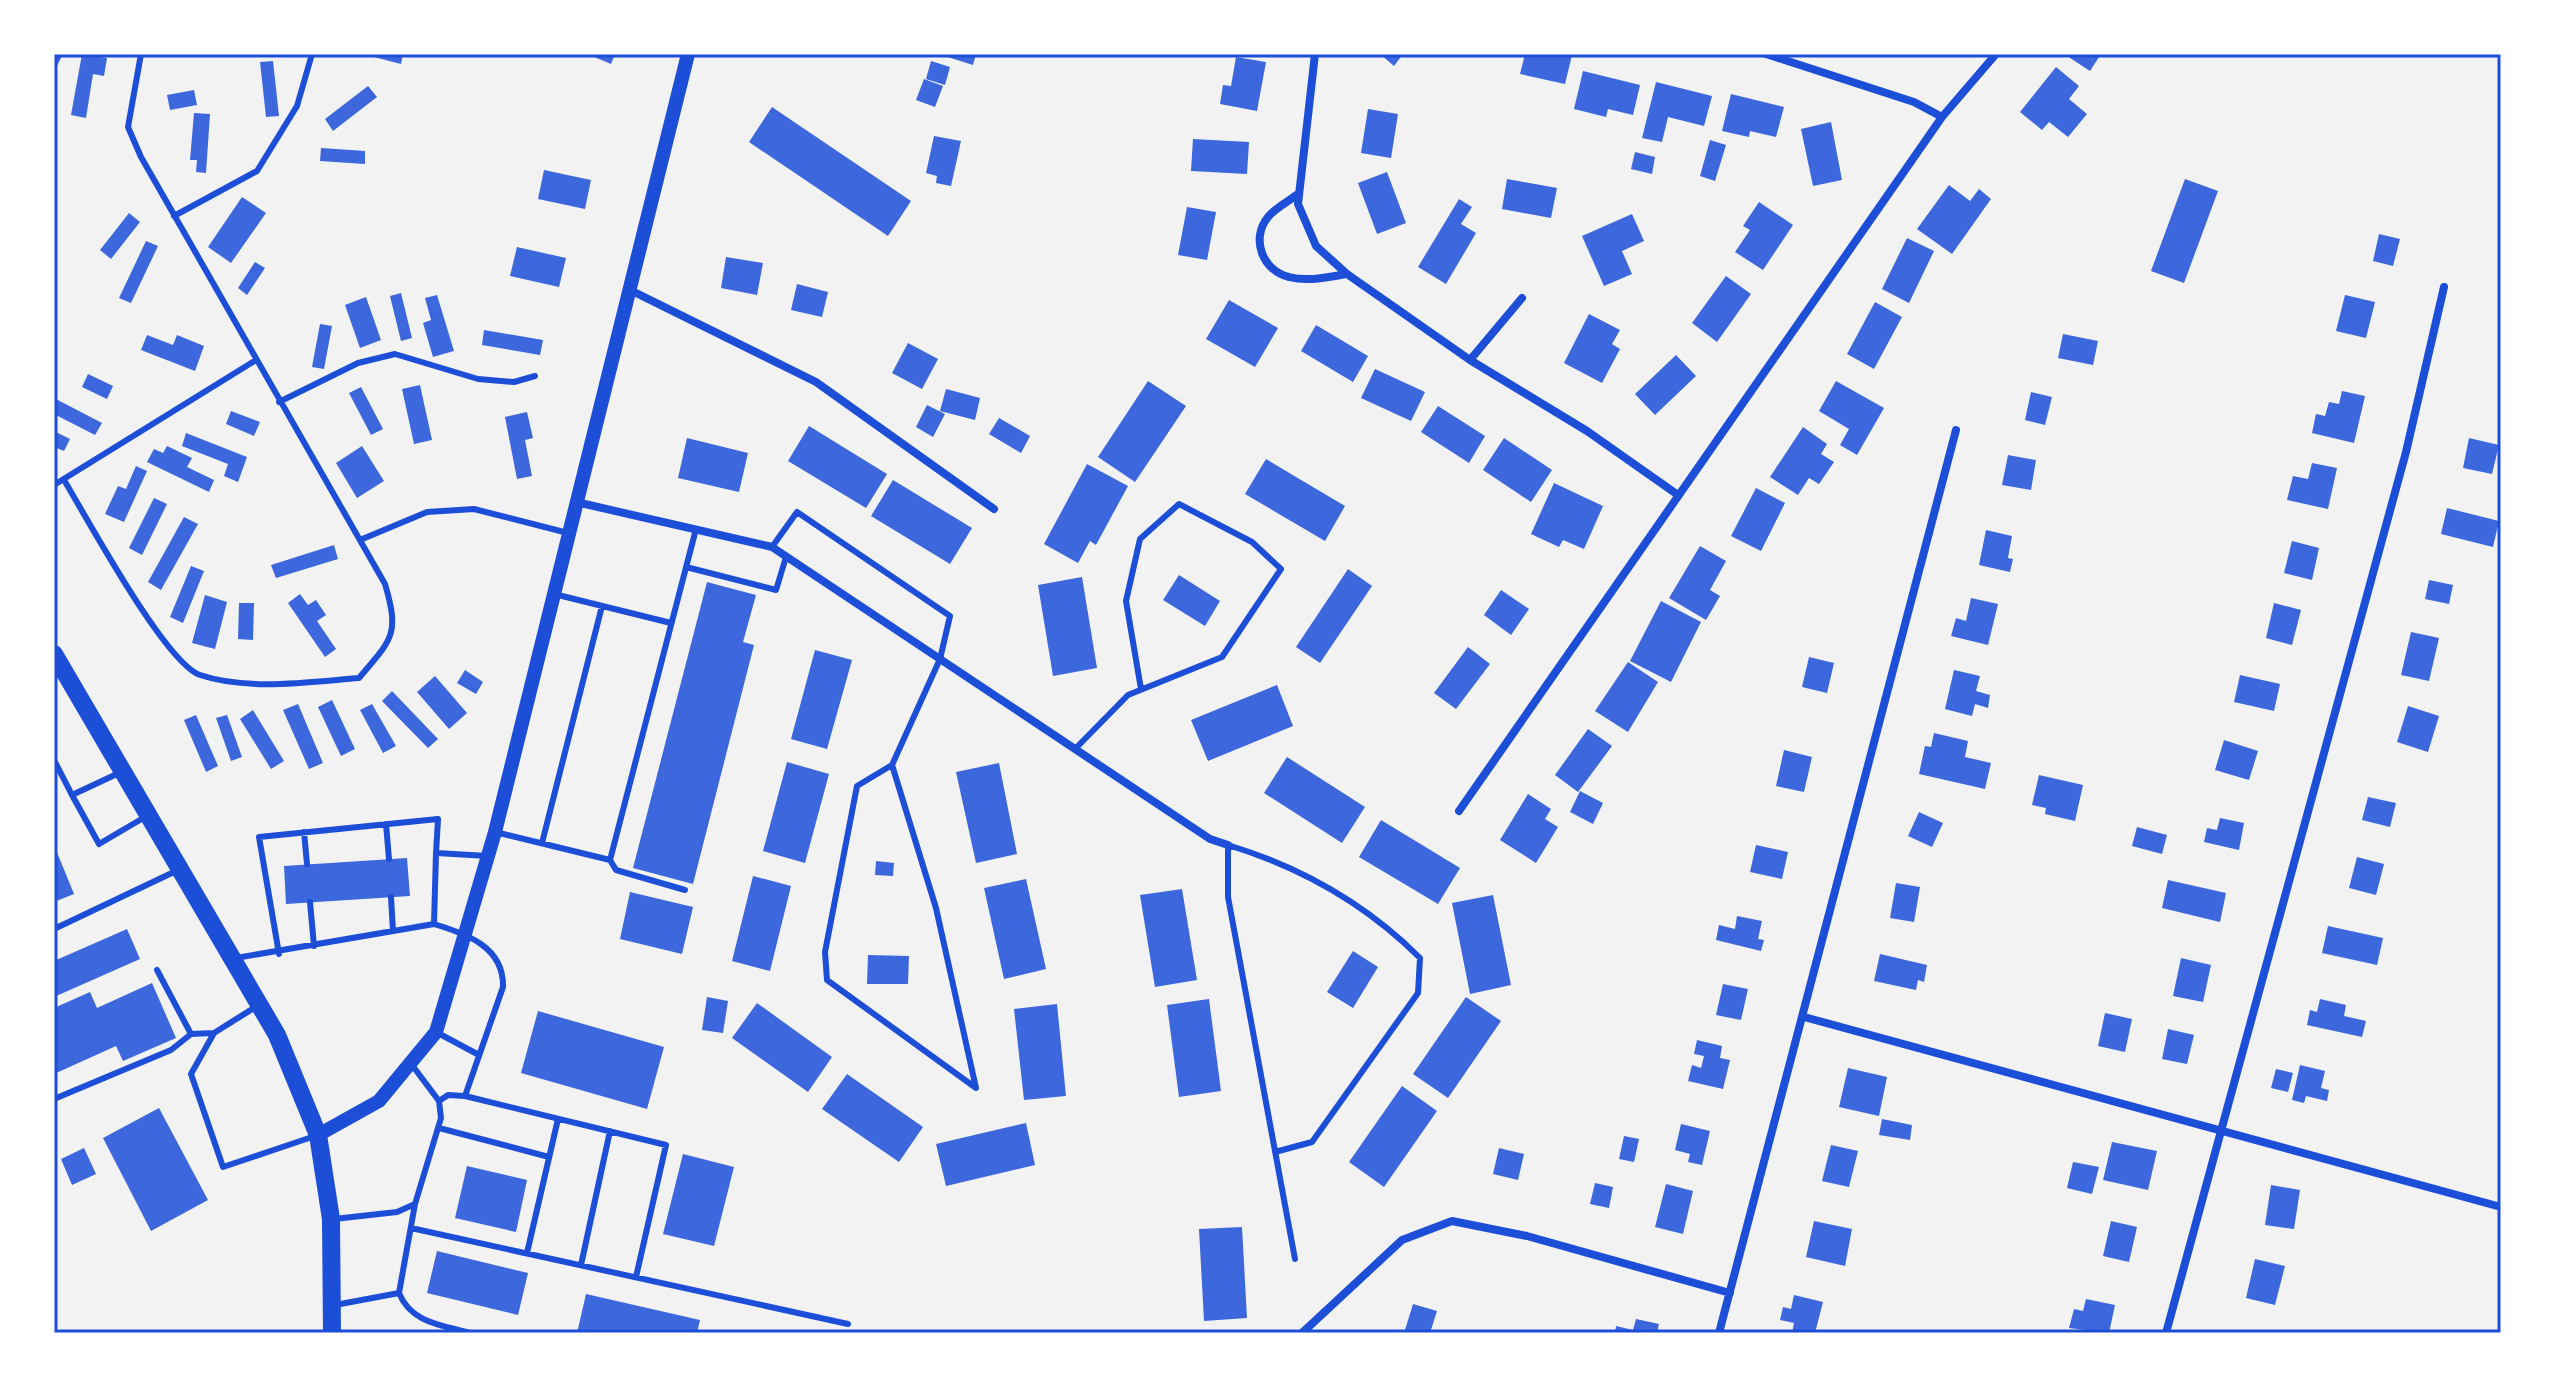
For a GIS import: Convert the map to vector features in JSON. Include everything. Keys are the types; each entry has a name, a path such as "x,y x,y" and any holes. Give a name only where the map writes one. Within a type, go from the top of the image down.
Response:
{"main road":[{"path":"54,654 277,1035 318,1135 331,1219 332,1333"}],"street":[{"path":"318,1135 379,1101 412,1065 436,1032 495,832 627,289 688,54"},
{"path":"1315,54 1298,204 1316,246 1347,274 1470,360 1587,431 1678,495"},
{"path":"1766,54 1914,102 1942,117"},
{"path":"1459,811 1942,117 1996,54"},
{"path":"1298,194 1268,217 1261,230 1258,244 1264,259 1279,274 1292,278 1347,274"},
{"path":"2166,1333 2406,452 2444,287"},
{"path":"627,289 816,382 994,509"},
{"path":"1470,360 1522,298"},
{"path":"1719,1333 1956,430"},
{"path":"576,502 772,547 1210,839 1228,845"},
{"path":"1804,1017 2501,1207"},
{"path":"1302,1333 1402,1240 1452,1221 1527,1236 1730,1293"}],"lane":[{"path":"64,480 168,647 196,674 230,682 359,678 392,636 392,609 385,584 174,216 128,127 141,54"},
{"path":"174,216 257,171 297,106 312,54"},
{"path":"279,402 358,363 395,354 478,379 514,382 535,376"},
{"path":"54,485 256,360"},
{"path":"1075,749 1128,695 1222,657 1281,569 1252,542 1179,504 1140,539 1126,601 1141,689"},
{"path":"360,540 427,512 474,509 568,533"},
{"path":"772,547 797,512 950,616 940,659 892,765 857,786 825,952 827,980 976,1088 936,908 892,765"},
{"path":"610,860 696,529"},
{"path":"686,567 776,590 786,557"},
{"path":"553,594 671,623"},
{"path":"542,843 602,606"},
{"path":"54,760 99,844 148,815"},
{"path":"72,795 122,772"},
{"path":"279,954 259,837 438,819 434,924"},
{"path":"386,824 389,859"},
{"path":"304,832 307,864"},
{"path":"495,832 610,860 616,870 685,890"},
{"path":"1275,1152 1312,1142 1418,993 1420,958 1395,933 1343,895 1266,856 1228,845 1228,897 1275,1152 1295,1259"},
{"path":"436,853 488,856"},
{"path":"54,929 179,870"},
{"path":"391,897 393,931"},
{"path":"310,902 314,946"},
{"path":"232,959 279,954 434,924 464,933 490,952 503,969 503,987 465,1096"},
{"path":"157,970 191,1034"},
{"path":"259,1005 214,1033 191,1074 223,1167 318,1135"},
{"path":"436,1032 479,1055"},
{"path":"54,1099 171,1050 191,1034 214,1033"},
{"path":"412,1065 439,1101 439,1128 415,1204 399,1293 404,1307 421,1319 470,1333"},
{"path":"439,1101 448,1095 465,1096 666,1145 636,1277"},
{"path":"527,1253 558,1119"},
{"path":"439,1128 549,1157"},
{"path":"581,1265 610,1131"},
{"path":"331,1219 397,1212 415,1204"},
{"path":"411,1228 848,1324"},
{"path":"334,1305 399,1293"}],"building":[{"path":"54,54 63,54 54,72"},
{"path":"82,54 107,58 104,76 93,74 86,118 71,115"},
{"path":"362,54 403,54 401,64"},
{"path":"587,54 615,54 611,64"},
{"path":"938,54 976,54 973,65"},
{"path":"1380,54 1403,54 1394,66"},
{"path":"1525,54 1572,55 1565,84 1520,74"},
{"path":"2064,54 2101,54 2090,71"},
{"path":"1236,57 1266,62 1257,111 1220,104 1223,85 1231,86"},
{"path":"273,61 279,116 266,117 260,62"},
{"path":"931,61 950,67 945,85 926,79"},
{"path":"2056,67 2079,86 2069,99 2087,114 2068,137 2049,122 2042,130 2020,112"},
{"path":"1583,71 1640,85 1633,115 1608,109 1606,117 1574,109"},
{"path":"924,79 943,86 935,107 916,100"},
{"path":"1656,82 1712,96 1704,126 1668,117 1662,142 1642,138"},
{"path":"368,86 377,97 333,131 325,119"},
{"path":"194,90 197,105 170,110 167,95"},
{"path":"1731,94 1784,107 1776,137 1750,131 1749,137 1722,131"},
{"path":"772,107 911,201 888,236 749,142"},
{"path":"1368,109 1398,114 1391,158 1361,153"},
{"path":"194,113 210,114 206,173 196,172 197,160 190,160"},
{"path":"1831,122 1842,180 1813,186 1801,129"},
{"path":"934,136 961,141 951,186 936,183 937,176 926,173"},
{"path":"1193,139 1249,142 1247,174 1191,171"},
{"path":"1710,140 1726,145 1715,181 1700,176"},
{"path":"321,148 365,151 365,164 320,161"},
{"path":"1635,152 1655,157 1652,174 1631,169"},
{"path":"544,170 591,180 585,209 538,199"},
{"path":"1387,172 1406,223 1377,234 1358,183"},
{"path":"1507,179 1557,188 1551,218 1502,209"},
{"path":"2185,179 2218,191 2184,283 2151,271"},
{"path":"1949,185 1970,201 1979,189 1991,199 1952,254 1917,229"},
{"path":"242,197 266,213 231,263 208,247"},
{"path":"1459,199 1472,207 1461,224 1476,233 1446,284 1418,267"},
{"path":"1759,202 1793,225 1763,270 1735,252 1750,230 1743,226"},
{"path":"1187,207 1216,212 1207,260 1178,255"},
{"path":"129,213 140,222 111,259 100,250"},
{"path":"1632,214 1644,241 1622,251 1632,274 1604,286 1582,236"},
{"path":"2379,234 2400,239 2393,266 2373,261"},
{"path":"1907,238 1934,251 1909,303 1882,289"},
{"path":"146,241 158,246 131,303 119,298"},
{"path":"517,247 566,258 559,287 510,276"},
{"path":"726,257 763,263 757,295 721,288"},
{"path":"255,262 265,268 247,295 238,288"},
{"path":"1726,276 1751,294 1717,342 1692,323"},
{"path":"797,284 828,292 822,317 791,310"},
{"path":"401,293 412,338 401,341 390,296"},
{"path":"437,295 454,351 433,357 423,323 431,320 425,298"},
{"path":"2345,295 2375,302 2366,338 2336,331"},
{"path":"366,297 381,340 360,348 345,305"},
{"path":"1229,300 1278,328 1255,367 1206,339"},
{"path":"1875,302 1902,317 1874,369 1847,354"},
{"path":"1589,314 1620,330 1612,344 1620,349 1602,383 1564,363"},
{"path":"320,324 332,326 324,369 312,367"},
{"path":"1316,325 1368,356 1353,382 1301,351"},
{"path":"484,330 543,340 540,355 482,345"},
{"path":"2063,334 2098,341 2093,365 2058,358"},
{"path":"147,335 173,345 177,335 204,346 195,371 141,350"},
{"path":"908,343 938,359 922,389 892,373"},
{"path":"1676,355 1696,376 1655,415 1635,394"},
{"path":"1375,369 1425,392 1411,421 1361,398"},
{"path":"88,374 113,386 107,399 82,387"},
{"path":"1148,381 1186,406 1135,482 1098,457"},
{"path":"1836,381 1884,408 1857,455 1840,445 1849,429 1819,411"},
{"path":"420,385 432,440 414,444 402,389"},
{"path":"361,387 383,429 371,435 349,393"},
{"path":"946,389 980,398 975,420 940,411"},
{"path":"2342,391 2365,396 2354,443 2312,433 2316,414 2325,416 2329,402 2339,404"},
{"path":"2031,392 2052,397 2045,425 2025,420"},
{"path":"54,398 102,423 95,435 54,414"},
{"path":"927,405 945,414 933,437 916,427"},
{"path":"1438,406 1485,436 1469,463 1421,432"},
{"path":"231,411 260,422 254,436 226,424"},
{"path":"527,412 533,438 525,440 532,476 517,479 505,417"},
{"path":"999,418 1030,436 1021,453 989,434"},
{"path":"809,426 887,474 866,508 788,461"},
{"path":"1803,427 1827,444 1821,454 1834,462 1819,484 1809,478 1798,495 1770,477"},
{"path":"54,431 70,439 64,451 54,447"},
{"path":"186,433 247,457 238,482 224,476 228,464 182,446"},
{"path":"687,438 748,453 739,492 678,478"},
{"path":"1504,438 1552,470 1531,502 1483,470"},
{"path":"2469,438 2499,445 2492,474 2463,468"},
{"path":"167,446 192,458 187,467 214,480 209,492 147,462 154,449 163,453"},
{"path":"362,446 384,481 357,498 336,463"},
{"path":"2008,455 2036,460 2031,490 2002,485"},
{"path":"1266,459 1345,506 1325,541 1245,494"},
{"path":"2312,463 2337,468 2328,509 2287,500 2293,476 2308,479"},
{"path":"1087,464 1128,486 1096,545 1090,541 1078,563 1044,544"},
{"path":"136,466 147,471 124,522 105,514 118,486 126,489"},
{"path":"893,480 972,528 950,564 871,516"},
{"path":"1554,483 1603,506 1584,549 1563,540 1559,547 1531,534"},
{"path":"1756,488 1785,503 1761,551 1731,536"},
{"path":"154,498 167,504 142,555 129,548"},
{"path":"2447,508 2499,521 2493,547 2441,534"},
{"path":"184,517 198,524 161,590 148,582"},
{"path":"1986,530 2012,536 2008,558 2013,559 2010,572 1979,565"},
{"path":"2292,541 2319,548 2312,580 2284,573"},
{"path":"334,545 338,559 276,578 271,565"},
{"path":"1700,546 1726,561 1710,590 1720,596 1706,620 1669,598"},
{"path":"191,566 204,571 183,623 170,617"},
{"path":"1348,569 1372,586 1320,663 1296,647"},
{"path":"1179,575 1220,601 1205,626 1163,600"},
{"path":"1082,577 1097,668 1053,676 1038,585"},
{"path":"2429,580 2453,585 2449,604 2425,599"},
{"path":"707,582 756,595 743,642 754,645 693,884 633,868"},
{"path":"1501,590 1529,609 1511,635 1484,615"},
{"path":"300,594 308,605 316,600 326,615 317,621 336,649 325,657 288,603"},
{"path":"205,595 227,602 215,649 192,643"},
{"path":"1971,598 1998,604 1988,645 1951,636 1956,618 1966,621"},
{"path":"1661,601 1701,622 1671,682 1630,661"},
{"path":"239,603 254,603 253,640 238,639"},
{"path":"2274,603 2301,610 2292,645 2266,638"},
{"path":"2411,632 2439,638 2429,681 2401,675"},
{"path":"1468,647 1490,664 1456,709 1434,693"},
{"path":"815,650 852,660 827,749 791,739"},
{"path":"1809,657 1834,663 1827,693 1802,687"},
{"path":"1628,662 1658,682 1628,732 1595,711"},
{"path":"465,670 483,682 476,694 457,683"},
{"path":"1954,670 1980,676 1976,691 1990,695 1988,708 1975,704 1972,716 1945,709"},
{"path":"2240,675 2280,684 2274,711 2234,702"},
{"path":"435,676 467,713 449,729 417,692"},
{"path":"1277,685 1293,726 1208,761 1191,720"},
{"path":"392,691 438,739 428,748 382,701"},
{"path":"332,700 355,749 341,756 318,707"},
{"path":"298,704 323,763 309,769 283,710"},
{"path":"372,704 396,746 383,753 360,710"},
{"path":"2408,706 2439,716 2428,752 2397,742"},
{"path":"253,710 284,761 271,769 240,719"},
{"path":"196,715 218,766 206,772 184,720"},
{"path":"227,715 242,757 231,761 216,718"},
{"path":"1588,729 1612,746 1578,792 1555,775"},
{"path":"1934,733 1968,741 1965,757 1991,763 1985,789 1919,774 1925,746 1931,747"},
{"path":"2224,740 2258,751 2249,780 2215,770"},
{"path":"1784,750 1812,757 1804,792 1776,786"},
{"path":"1287,757 1365,807 1342,843 1264,793"},
{"path":"787,762 829,774 805,863 763,851"},
{"path":"999,763 1017,854 976,863 956,772"},
{"path":"2039,775 2083,785 2075,821 2045,814 2046,808 2032,805"},
{"path":"1580,791 1603,803 1593,824 1570,812"},
{"path":"1528,794 1551,809 1545,819 1558,827 1536,863 1500,840"},
{"path":"2368,797 2396,803 2390,827 2362,820"},
{"path":"1919,812 1943,823 1932,847 1908,836"},
{"path":"2220,818 2244,823 2239,850 2204,842 2207,828 2217,830"},
{"path":"1381,820 1460,868 1438,904 1359,857"},
{"path":"2137,827 2167,835 2162,854 2132,846"},
{"path":"54,845 74,894 54,902"},
{"path":"1756,845 1788,852 1782,879 1750,872"},
{"path":"2357,857 2384,864 2376,895 2349,888"},
{"path":"407,858 410,896 286,904 284,866"},
{"path":"876,861 894,863 893,876 875,875"},
{"path":"753,876 791,886 770,971 732,961"},
{"path":"1026,879 1046,969 1004,979 984,888"},
{"path":"2168,880 2226,893 2220,922 2162,908"},
{"path":"1896,883 1920,887 1914,922 1890,918"},
{"path":"1182,889 1197,980 1155,987 1140,895"},
{"path":"630,892 693,907 682,954 620,939"},
{"path":"1493,895 1511,985 1470,994 1452,903"},
{"path":"1737,916 1762,921 1758,939 1764,940 1761,951 1716,940 1719,925 1735,929"},
{"path":"2328,926 2383,938 2377,965 2322,953"},
{"path":"127,929 140,959 54,997 54,961"},
{"path":"1353,951 1378,967 1353,1008 1327,992"},
{"path":"1880,954 1927,965 1924,982 1918,980 1916,990 1874,981"},
{"path":"868,955 909,956 908,984 867,984"},
{"path":"2181,958 2211,965 2203,1002 2173,996"},
{"path":"152,983 176,1038 123,1061 116,1046 54,1074 54,1008 90,992 97,1008"},
{"path":"1723,984 1748,989 1741,1020 1716,1015"},
{"path":"707,997 728,1001 723,1033 702,1030"},
{"path":"1466,997 1501,1021 1448,1098 1413,1074"},
{"path":"1209,999 1221,1091 1179,1097 1167,1005"},
{"path":"2320,999 2346,1005 2344,1016 2366,1021 2362,1037 2307,1025 2310,1010 2317,1012"},
{"path":"757,1003 832,1057 808,1092 732,1038"},
{"path":"1057,1004 1066,1096 1024,1100 1014,1009"},
{"path":"538,1011 664,1047 647,1109 521,1073"},
{"path":"2105,1013 2132,1019 2125,1052 2098,1046"},
{"path":"2168,1029 2194,1035 2187,1064 2162,1059"},
{"path":"1697,1040 1722,1046 1720,1058 1730,1060 1723,1089 1688,1081 1692,1065 1701,1068 1704,1056 1694,1054"},
{"path":"2300,1065 2325,1071 2321,1088 2329,1090 2327,1101 2306,1096 2304,1103 2292,1100"},
{"path":"1848,1068 1887,1077 1879,1116 1839,1107"},
{"path":"2276,1069 2293,1073 2288,1092 2271,1088"},
{"path":"847,1074 923,1127 899,1162 822,1109"},
{"path":"1402,1086 1437,1111 1384,1187 1349,1162"},
{"path":"159,1108 208,1200 151,1231 103,1138"},
{"path":"1882,1119 1912,1125 1910,1140 1879,1135"},
{"path":"1026,1123 1035,1165 946,1186 936,1144"},
{"path":"1681,1124 1710,1131 1702,1165 1688,1162 1690,1154 1675,1150"},
{"path":"1624,1136 1639,1139 1634,1162 1619,1159"},
{"path":"2112,1142 2157,1151 2148,1190 2103,1180"},
{"path":"1831,1145 1858,1151 1849,1187 1822,1181"},
{"path":"84,1148 96,1174 72,1185 61,1159"},
{"path":"1499,1148 1524,1154 1518,1180 1493,1174"},
{"path":"683,1154 734,1167 714,1246 663,1234"},
{"path":"2073,1162 2099,1167 2092,1194 2067,1188"},
{"path":"467,1166 527,1180 516,1232 455,1218"},
{"path":"1595,1183 1613,1187 1609,1208 1590,1204"},
{"path":"1666,1184 1693,1191 1683,1234 1655,1227"},
{"path":"2271,1185 2300,1190 2294,1229 2265,1225"},
{"path":"1814,1221 1852,1229 1845,1266 1806,1257"},
{"path":"2111,1221 2137,1227 2129,1262 2103,1256"},
{"path":"1242,1227 1247,1318 1204,1321 1199,1229"},
{"path":"437,1251 528,1273 518,1315 427,1293"},
{"path":"2255,1259 2285,1266 2275,1305 2246,1298"},
{"path":"586,1294 700,1320 697,1333 577,1333"},
{"path":"1794,1295 1823,1302 1815,1333 1792,1333 1794,1323 1780,1320 1783,1307 1791,1309"},
{"path":"2086,1299 2115,1305 2109,1333 2069,1328 2074,1309 2083,1311"},
{"path":"1413,1304 1437,1311 1430,1333 1405,1330"},
{"path":"1636,1319 1659,1324 1657,1333 1615,1333 1616,1326 1633,1330"}]}
